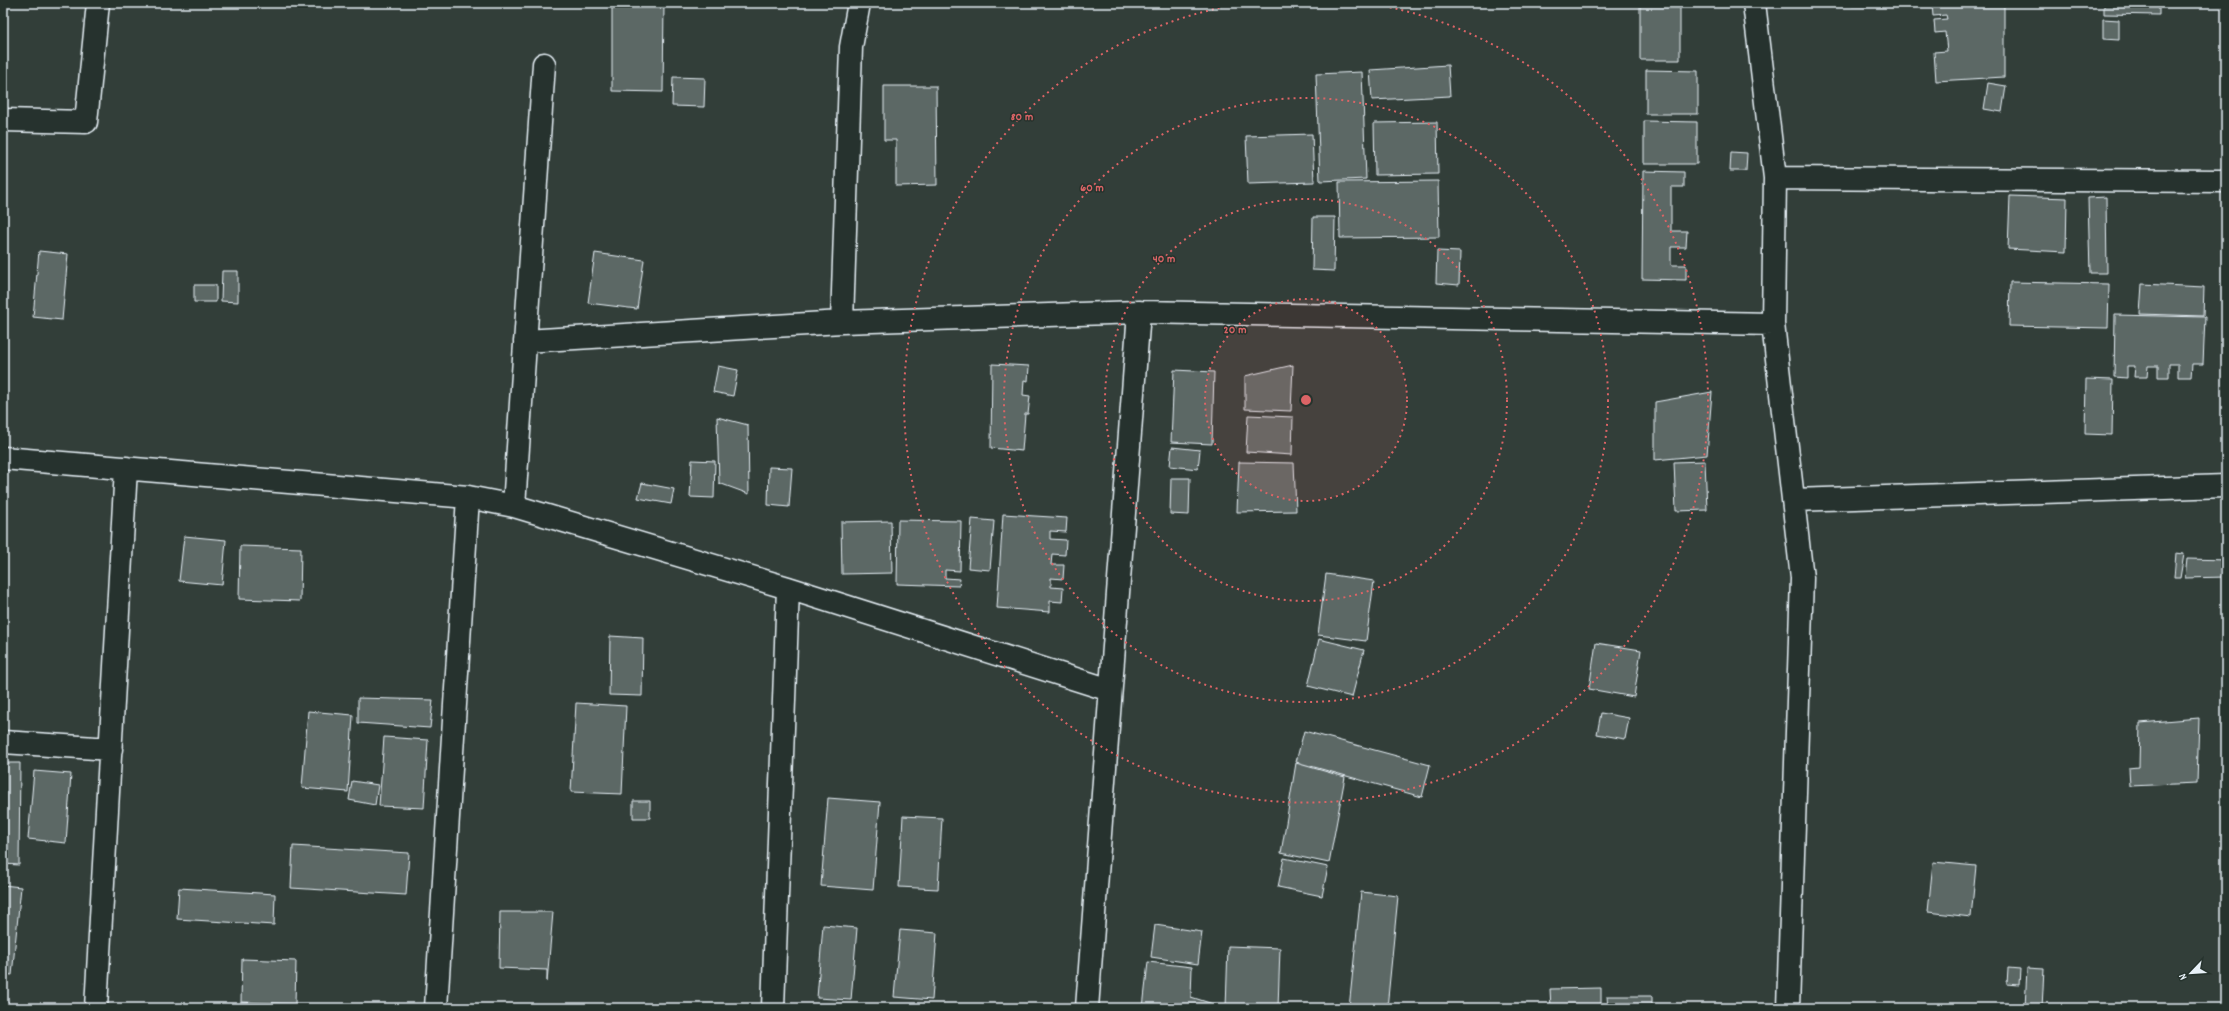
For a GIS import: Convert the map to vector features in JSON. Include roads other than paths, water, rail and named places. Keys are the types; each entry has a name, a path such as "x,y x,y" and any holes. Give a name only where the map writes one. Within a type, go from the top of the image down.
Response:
{"street":[{"path":"3,120 86,122 98,3"},
{"path":"842,322 851,47 859,3"},
{"path":"1754,3 1775,178 1773,324 1802,578 1788,1008"},
{"path":"514,506 544,64"},
{"path":"1775,178 2226,181"},
{"path":"1087,1008 1139,312"},
{"path":"525,341 842,322 1139,312 1773,324"},
{"path":"3,458 468,497 514,506 788,588 1110,690"},
{"path":"96,1008 126,468"},
{"path":"1793,500 2226,486"},
{"path":"436,1008 468,497"},
{"path":"773,1008 788,588"},
{"path":"3,742 111,749"}]}
